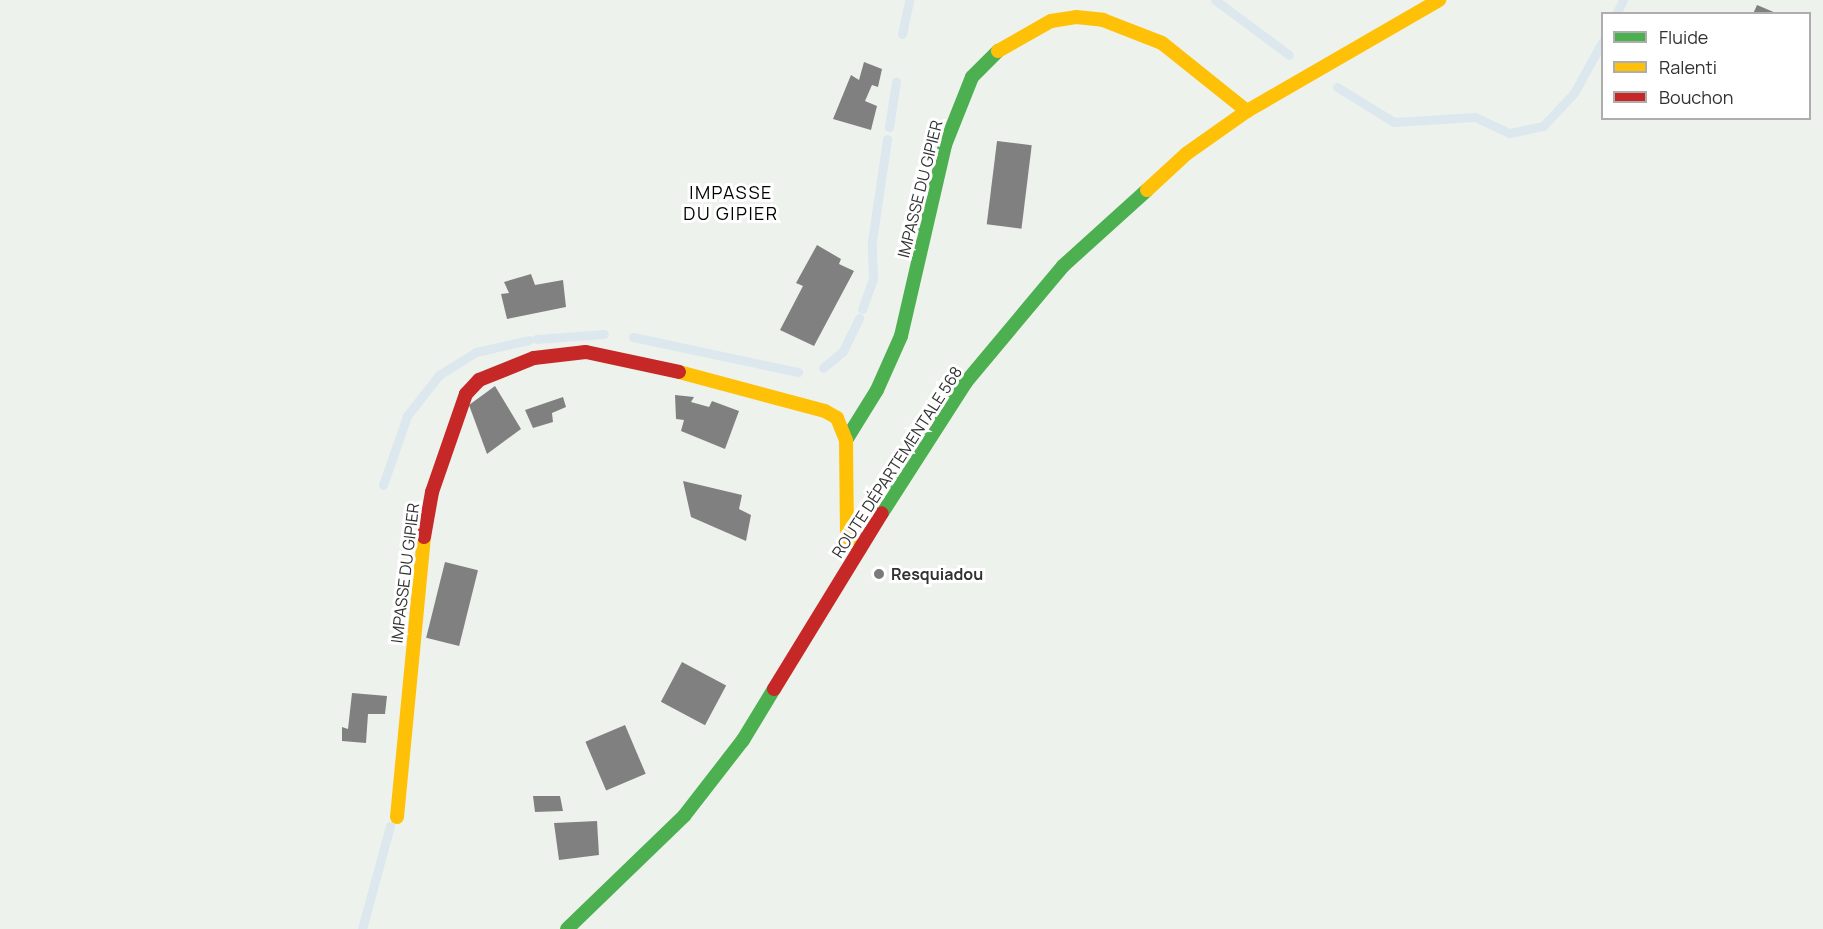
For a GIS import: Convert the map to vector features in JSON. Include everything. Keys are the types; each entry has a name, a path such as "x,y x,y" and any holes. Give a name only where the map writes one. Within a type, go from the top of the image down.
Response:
{"street":[{"name":"ROUTE DÉPARTEMENTALE 568","path":"567,929 684,816 723,765 966,381 1063,266 1186,154 1282,89 1439,0"},
{"name":"IMPASSE DU GIPIER","path":"846,440 877,390 901,336 945,145 972,78 989,56 1051,21 1076,17 1103,20 1162,43 1247,111"},
{"name":"IMPASSE DU GIPIER","path":"397,817 421,555 432,492 466,394 479,380 534,358 586,352 613,355 825,411 837,418 846,440 848,538 860,549"}],"shaded area":[{"path":"0,0 1823,0 1823,929 0,929"}],"building":[{"path":"1757,5 1774,12 1754,12"},
{"path":"864,62 882,69 878,87 872,85 865,101 877,106 871,130 833,119 851,75 859,80"},
{"path":"997,141 1032,145 1022,229 987,224"},
{"path":"817,245 841,259 839,264 854,271 814,346 780,330 803,286 796,283"},
{"path":"531,274 535,285 563,280 566,307 507,319 501,294 509,293 504,282"},
{"path":"495,386 521,429 487,454 469,405"},
{"path":"675,395 694,397 691,402 709,407 712,401 739,411 725,449 681,431 684,420 676,419"},
{"path":"563,397 566,407 552,413 553,422 533,428 525,410"},
{"path":"683,481 742,495 739,509 751,515 746,541 691,517"},
{"path":"445,562 478,570 459,646 426,638"},
{"path":"682,662 726,685 705,725 661,702"},
{"path":"352,693 387,696 385,714 368,714 366,743 342,741 342,727 348,729"},
{"path":"625,725 646,774 606,791 585,742"},
{"path":"533,796 560,796 563,811 535,812"},
{"path":"597,821 599,855 559,860 554,823"}],"waterway":[{"path":"902,34 909,0"},
{"path":"1215,0 1289,55"},
{"path":"1617,12 1623,0"},
{"path":"1337,87 1394,122 1475,117 1510,133 1543,126 1574,93 1601,44"},
{"path":"889,127 896,82"},
{"path":"862,309 873,278 872,241 887,139"},
{"path":"823,368 843,351 859,318"},
{"path":"536,339 604,334"},
{"path":"633,337 798,372"},
{"path":"383,485 407,416 439,375 476,352 529,340"},
{"path":"362,929 390,826"}],"traffic: fast":[{"path":"846,440 877,390 901,336 945,145 972,77 998,51"},
{"path":"882,513 966,382 1063,266 1147,190"},
{"path":"567,929 684,816 743,740 774,689"}],"traffic: slow":[{"path":"1147,190 1186,154 1247,111 1439,0"},
{"path":"998,51 1051,21 1076,17 1103,20 1162,43 1247,111"},
{"path":"679,372 825,411 837,418 846,440 847,538 860,549"},
{"path":"397,817 424,537"}],"traffic: jam":[{"path":"424,537 432,492 466,394 479,380 534,358 586,352 679,372"},
{"path":"774,689 882,513"}],"place":[{"name":"Resquiadou","path":"879,574"}],"district":[{"name":"IMPASSE DU GIPIER","path":"731,203"}]}
